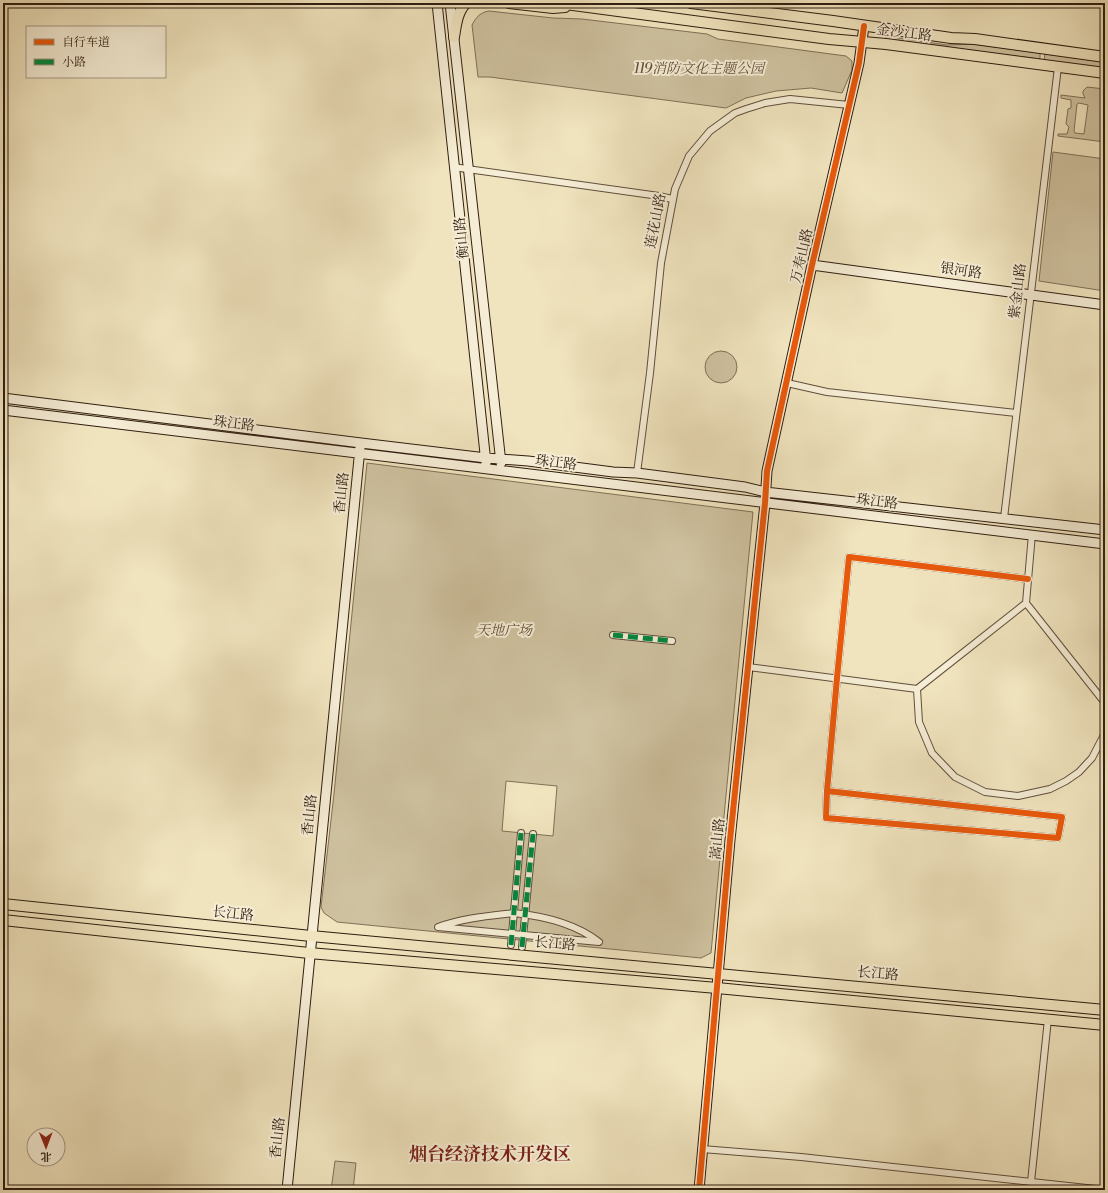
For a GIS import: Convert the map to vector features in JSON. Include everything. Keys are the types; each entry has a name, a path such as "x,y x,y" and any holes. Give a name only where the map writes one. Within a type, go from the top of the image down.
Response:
{"main road":[{"name":"衡山路","path":"437,3 486,468"},
{"name":"衡山路","path":"450,3 501,470"},
{"path":"454,37 458,14 466,3"},
{"path":"510,3 553,8 584,6"},
{"name":"金沙江路","path":"558,3 829,39 1105,73"},
{"name":"金沙江路","path":"691,3 720,5 951,38 975,39 1105,57"},
{"name":"万寿山路","path":"765,492 767,471 812,265 859,63 864,26"},
{"name":"银河路","path":"812,265 1105,305"},
{"path":"3,398 486,458 500,458 613,472 637,473 745,487 765,492 1105,530"},
{"name":"珠江路","path":"3,410 1105,544"},
{"name":"香山路","path":"287,1190 309,953 361,443"},
{"name":"嵩山路","path":"699,1190 730,840 765,492"},
{"name":"长江路","path":"3,904 311,936 1105,1010"},
{"name":"长江路","path":"3,920 309,953 717,988 1105,1024"}],"street":[{"name":"紫金山路","path":"1004,518 1058,67"},
{"name":"莲花山路","path":"637,473 661,263 672,199 680,175 689,156 710,131 735,113 765,103 790,99 850,105"},
{"path":"454,167 672,199"},
{"path":"787,384 826,392 1016,413"},
{"path":"1032,534 1026,603 1105,703"},
{"path":"827,791 1062,817 1058,838 826,818 827,791 849,557 1028,579"},
{"path":"748,667 917,689 1026,603"},
{"path":"612,635 672,641"},
{"path":"917,689 919,722 932,753 955,777 985,792 1018,796 1050,789 1079,772 1092,758 1105,734"},
{"path":"511,945 521,833"},
{"path":"522,947 533,834"},
{"path":"514,913 559,922 590,936 599,942 438,927 455,921 514,913"},
{"path":"1031,1182 1048,1019"},
{"path":"702,1149 802,1157 1105,1190"}],"green space":[{"name":"119消防文化主题公园","path":"489,11 553,18 582,19 707,34 718,39 846,56 852,61 852,70 842,93 811,88 776,91 746,98 726,108 490,77 478,77 472,25 479,15"},
{"path":"886,36 947,45 972,44 1040,53 1040,59 885,40"},
{"path":"1045,54 1105,62 1105,69 1044,60"},
{"path":"1087,87 1105,89 1105,142 1058,136 1058,134 1067,134 1069,127 1066,124 1068,109 1071,108 1071,100 1061,98 1061,95 1085,98 1083,91","holes":["1077,104 1088,105 1084,134 1075,133"]},
{"path":"1053,152 1105,159 1105,291 1039,281"},
{"path":"724,351 730,353 735,358 737,367 735,376 730,381 718,383 712,381 707,376 705,364 707,358 712,353"},
{"name":"天地广场","path":"367,463 753,512 711,953 701,958 337,922 324,913 321,907 334,794","holes":["506,781 557,786 553,836 502,831"]},
{"path":"335,1161 356,1163 353,1190 331,1190"},
{"path":"626,1186 647,1188 647,1190 626,1190"}],"marked path":[{"path":"613,635 672,641"},
{"path":"511,945 521,833"},
{"path":"522,947 533,834"}],"cycle path":[{"path":"699,1190 730,840 765,503 767,471 812,265 859,63 864,26"},
{"path":"827,791 826,818 1058,838 1062,817 827,791 849,557 1028,579"}],"district":[{"name":"烟台经济技术开发区","path":"490,1154"}]}
